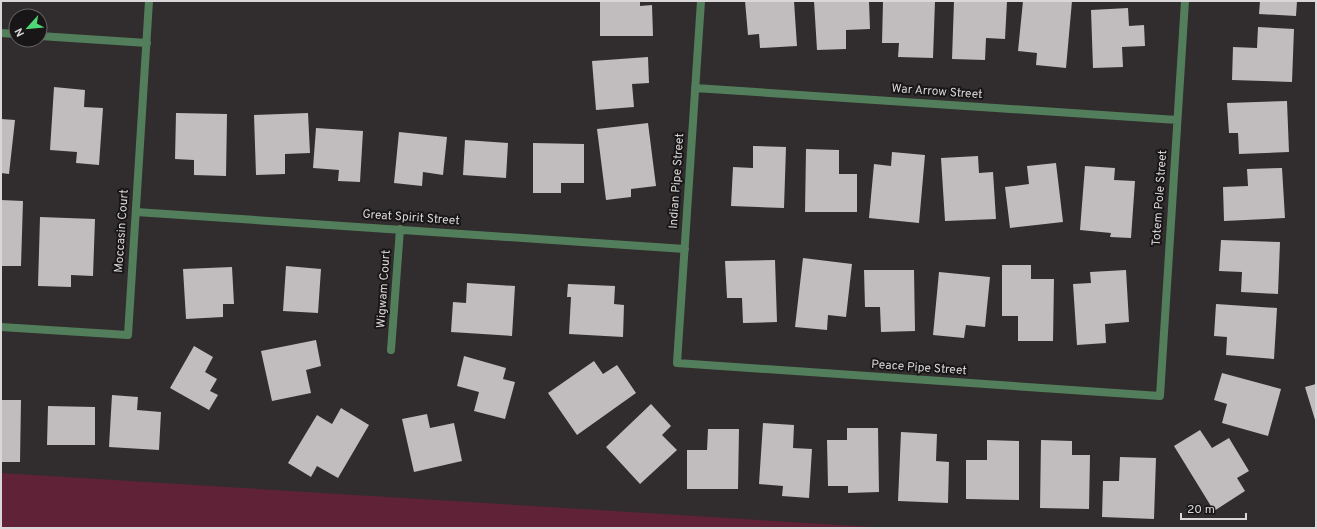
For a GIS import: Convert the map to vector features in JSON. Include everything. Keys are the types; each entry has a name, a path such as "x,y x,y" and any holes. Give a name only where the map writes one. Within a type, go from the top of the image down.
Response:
{"street":[{"name":"Moccasin Court","path":"1,327 128,335 149,1"},
{"name":"Indian Pipe Street","path":"677,363 700,1"},
{"name":"Totem Pole Street","path":"1160,396 1185,1"},
{"path":"48,37 147,43"},
{"name":"War Arrow Street","path":"695,88 1177,120"},
{"name":"Great Spirit Street","path":"136,212 685,249"},
{"name":"Wigwam Court","path":"391,350 400,229"},
{"name":"Peace Pipe Street","path":"677,363 1160,396"}],"shaded area":[{"path":"1,473 889,528 1,528"}],"building":[{"path":"600,1 640,1 640,6 652,5 653,36 600,36"},
{"path":"745,1 794,1 797,46 760,48 759,34 748,35"},
{"path":"814,1 869,1 870,29 846,30 846,49 817,50"},
{"path":"883,1 935,1 933,58 898,57 899,43 882,43"},
{"path":"954,1 1007,1 1005,39 986,38 985,60 952,59"},
{"path":"1023,1 1072,1 1066,68 1036,65 1037,53 1018,51"},
{"path":"1260,1 1297,1 1296,16 1259,14"},
{"path":"1128,8 1129,26 1144,25 1145,46 1122,47 1123,67 1093,68 1091,10"},
{"path":"1258,27 1294,29 1292,82 1232,80 1233,47 1257,48"},
{"path":"648,57 649,83 632,84 634,107 596,110 592,61"},
{"path":"54,87 85,90 84,107 103,108 99,165 76,163 77,152 50,150"},
{"path":"1287,101 1289,152 1239,154 1238,133 1229,133 1227,103"},
{"path":"176,113 227,114 226,176 194,175 194,160 175,159"},
{"path":"308,113 310,153 285,154 285,174 256,175 254,115"},
{"path":"1,119 15,120 9,174 1,173"},
{"path":"648,123 656,186 631,189 631,197 606,200 597,129"},
{"path":"316,128 363,131 360,182 338,181 339,170 313,168"},
{"path":"399,132 447,137 443,175 423,172 422,186 394,183"},
{"path":"465,140 508,143 506,178 463,175"},
{"path":"533,143 584,144 584,183 561,183 561,193 533,193"},
{"path":"753,146 786,147 784,208 731,206 733,167 753,168"},
{"path":"806,149 839,150 839,174 857,174 857,212 805,212"},
{"path":"892,152 925,155 919,223 869,218 874,164 891,166"},
{"path":"978,156 979,173 993,172 996,219 945,221 941,158"},
{"path":"1056,163 1063,222 1010,228 1005,187 1029,184 1027,166"},
{"path":"1085,166 1115,168 1114,180 1135,181 1131,238 1110,237 1111,233 1080,230"},
{"path":"1282,168 1285,218 1224,221 1223,187 1248,186 1247,169"},
{"path":"1,200 23,201 21,266 1,266"},
{"path":"40,217 95,219 93,276 71,275 71,287 38,286"},
{"path":"1221,240 1280,242 1278,294 1241,292 1242,272 1219,271"},
{"path":"803,258 852,264 846,317 828,315 827,330 795,327"},
{"path":"775,260 777,322 743,323 742,298 727,298 725,261"},
{"path":"1002,265 1031,265 1031,279 1054,279 1053,341 1018,341 1018,316 1002,316"},
{"path":"286,266 321,269 318,313 283,311"},
{"path":"232,267 234,304 223,304 223,317 186,319 183,269"},
{"path":"864,270 914,270 915,331 881,332 880,307 865,307"},
{"path":"1126,270 1129,322 1105,324 1106,343 1077,345 1073,284 1091,283 1090,272"},
{"path":"939,272 990,277 985,327 966,325 964,338 933,335"},
{"path":"467,283 515,286 512,336 451,332 453,302 466,303"},
{"path":"568,284 615,286 614,304 624,305 623,337 569,334 571,297 567,297"},
{"path":"1216,304 1277,308 1274,359 1226,355 1227,337 1214,336"},
{"path":"316,340 321,366 306,370 311,393 272,401 261,351"},
{"path":"194,346 213,357 205,372 217,379 210,391 218,395 209,410 170,388"},
{"path":"464,356 506,368 503,379 515,382 505,419 474,411 479,392 457,386"},
{"path":"594,361 603,374 617,365 636,393 577,435 548,393"},
{"path":"1222,373 1281,389 1268,436 1222,423 1227,404 1214,400"},
{"path":"1316,384 1316,423 1305,387"},
{"path":"112,395 138,397 137,410 161,412 159,450 109,447"},
{"path":"1,400 21,400 20,462 1,462"},
{"path":"651,404 671,426 662,435 677,450 640,484 606,447"},
{"path":"48,406 95,407 95,445 47,445"},
{"path":"341,408 369,425 338,478 317,466 311,477 288,463 317,415 332,424"},
{"path":"427,414 430,428 454,423 462,461 414,472 402,419"},
{"path":"763,423 794,425 793,448 812,449 809,498 782,496 783,486 759,484"},
{"path":"847,428 878,428 879,492 848,493 848,486 828,486 827,440 847,440"},
{"path":"708,429 739,429 738,489 687,489 687,450 707,450"},
{"path":"1200,430 1212,448 1229,438 1249,471 1237,478 1245,491 1214,511 1174,446"},
{"path":"901,432 937,434 936,461 949,462 948,503 898,501"},
{"path":"987,440 1019,441 1019,500 966,499 966,460 987,460"},
{"path":"1041,440 1072,441 1072,455 1090,455 1089,509 1040,508"},
{"path":"1120,457 1156,458 1154,519 1102,517 1103,481 1119,481"}]}
